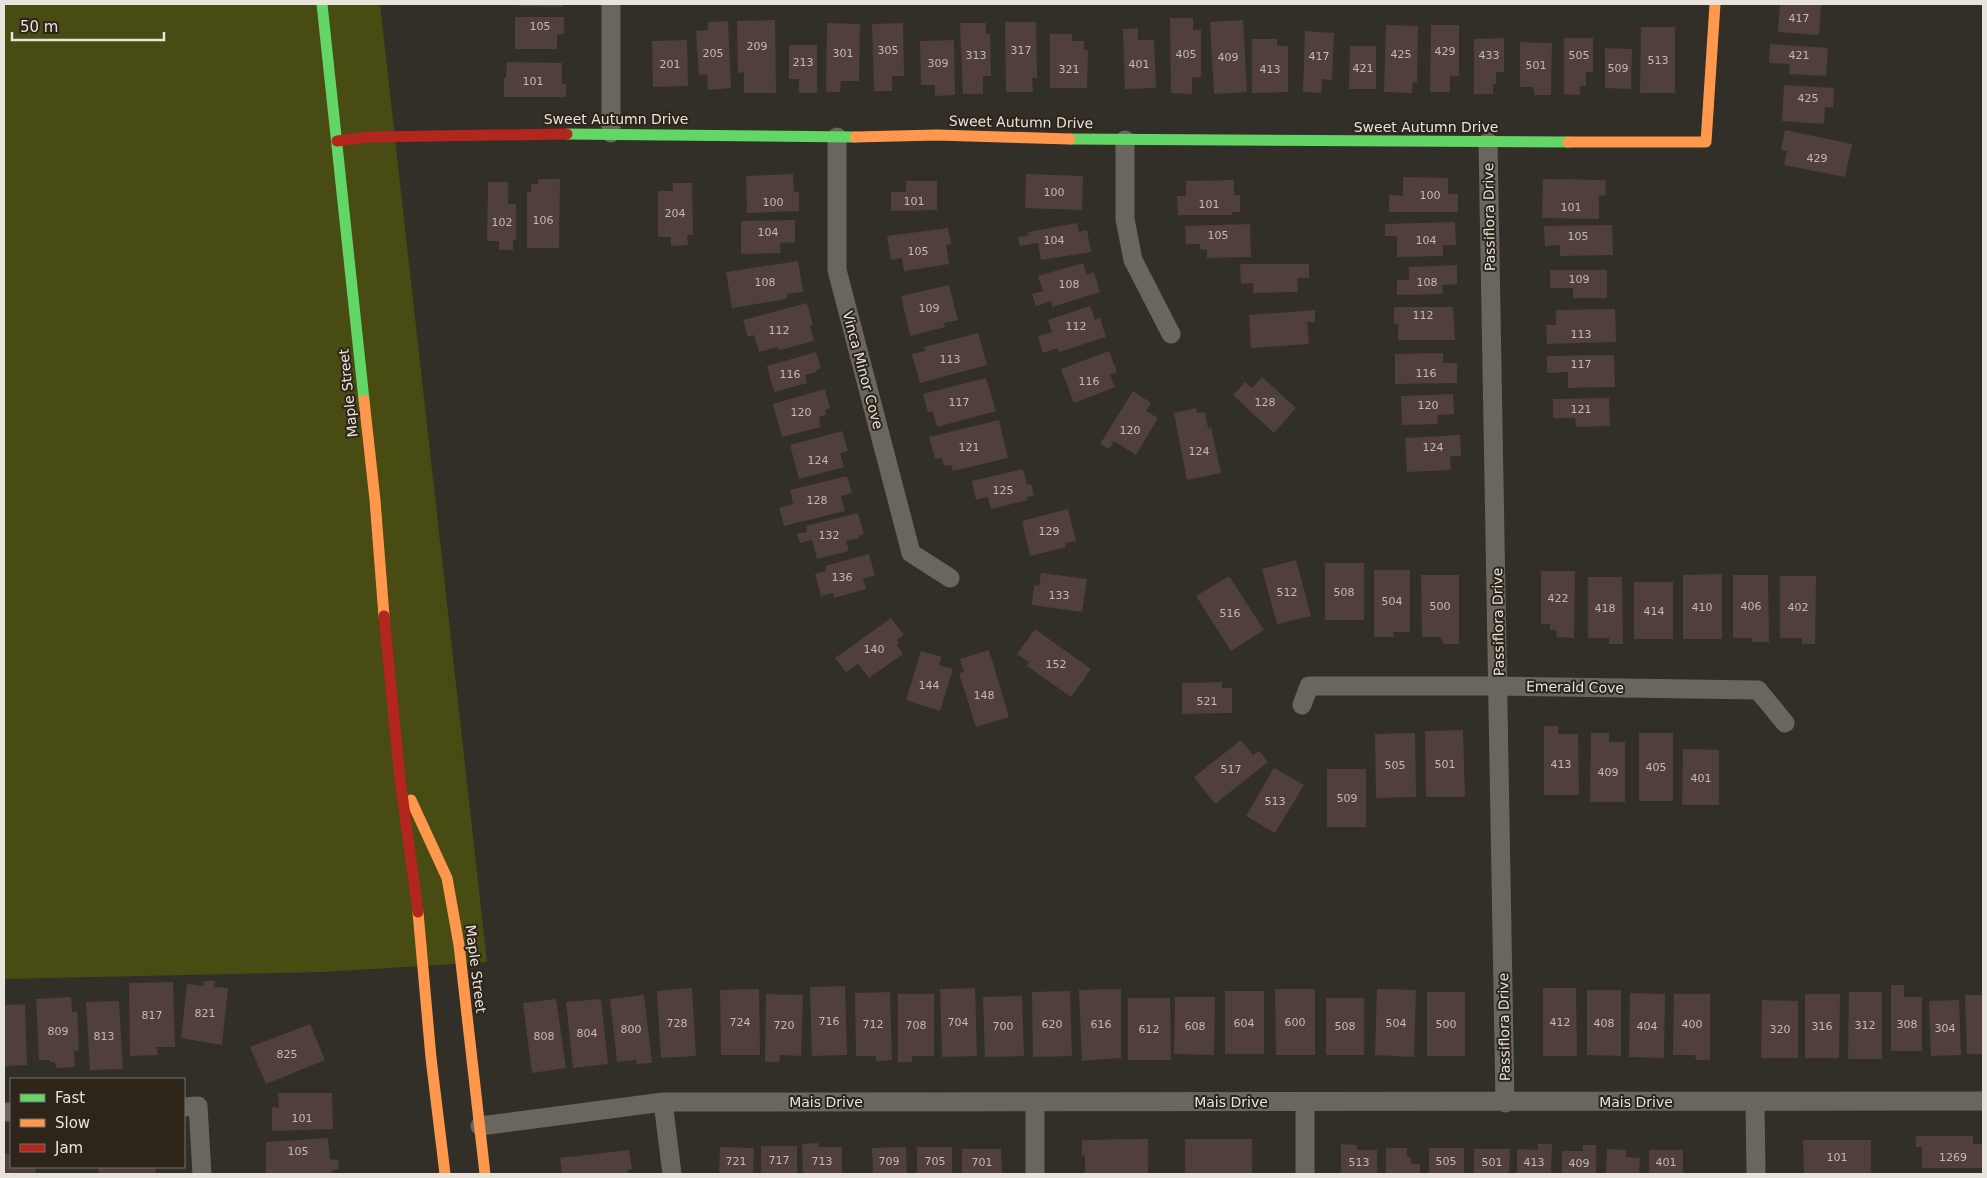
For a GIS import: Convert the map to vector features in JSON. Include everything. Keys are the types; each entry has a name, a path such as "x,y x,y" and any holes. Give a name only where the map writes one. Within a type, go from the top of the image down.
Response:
{"street":[{"name":"Maple Street","path":"322,4 375,500 400,779 417,903 431,1058 445,1174"},
{"path":"610,4 611,133"},
{"name":"Sweet Autumn Drive","path":"337,141 370,136 611,133 837,137 937,135 1125,140 1706,142 1715,4"},
{"name":"Vinca Minor Cove","path":"837,137 836,270 910,553 950,578"},
{"path":"1125,140 1125,219 1133,260 1171,334"},
{"name":"Passiflora Drive","path":"1488,142 1505,1103"},
{"name":"Emerald Cove","path":"1302,705 1309,686 1499,686 1758,690 1785,723"},
{"name":"Maple Street","path":"400,779 447,878 459,945 485,1174"},
{"path":"1755,1101 1756,1174"},
{"name":"Mais Drive","path":"480,1126 663,1102 1505,1103 1983,1101"},
{"path":"663,1102 672,1174"},
{"path":"1035,1102 1035,1174"},
{"path":"1305,1102 1305,1174"},
{"path":"191,1107 202,1174"}],"shaded area":[{"path":"4,4 380,4 487,962 323,972 4,979"}],"building":[{"path":"519,4 563,4 563,7 519,6"},
{"path":"1780,4 1821,4 1819,35 1778,32"},
{"path":"515,17 564,17 564,34 557,34 557,49 515,49"},
{"path":"1170,18 1193,18 1193,30 1201,30 1201,77 1192,78 1192,94 1171,93"},
{"path":"775,20 776,93 744,93 744,72 738,73 737,21"},
{"path":"1243,20 1247,92 1214,94 1210,22"},
{"path":"728,21 731,88 708,90 707,74 699,75 696,31 708,30 708,22"},
{"path":"1005,22 1036,22 1037,78 1032,78 1033,92 1006,92"},
{"path":"827,23 860,24 859,81 841,81 840,92 826,92"},
{"path":"903,23 904,76 892,76 892,91 874,91 872,24"},
{"path":"960,23 986,23 986,34 990,34 991,76 983,76 983,94 963,94"},
{"path":"1386,25 1418,26 1417,82 1413,82 1412,93 1384,92"},
{"path":"1431,25 1459,25 1459,76 1450,76 1450,92 1430,92"},
{"path":"1641,27 1675,27 1675,93 1640,93"},
{"path":"1138,28 1138,40 1154,40 1156,88 1125,89 1123,29"},
{"path":"1305,31 1334,33 1332,80 1322,79 1321,93 1303,92"},
{"path":"1050,34 1072,34 1072,41 1084,41 1084,50 1088,50 1087,88 1050,88"},
{"path":"1504,38 1504,72 1496,72 1496,84 1493,84 1493,94 1474,94 1474,39"},
{"path":"1564,38 1593,38 1593,72 1586,72 1586,86 1580,86 1580,95 1564,94"},
{"path":"1252,39 1277,39 1277,46 1288,46 1288,92 1252,93"},
{"path":"687,40 688,86 653,87 652,41"},
{"path":"954,40 955,95 935,96 935,85 921,85 920,41"},
{"path":"1520,42 1552,43 1551,95 1535,95 1533,87 1520,87"},
{"path":"1770,44 1828,48 1826,76 1789,74 1790,64 1769,63"},
{"path":"789,45 817,45 817,93 799,93 799,79 789,79"},
{"path":"1350,46 1376,46 1376,89 1349,89"},
{"path":"1605,48 1632,49 1631,89 1605,88"},
{"path":"507,62 562,63 562,84 566,84 566,97 504,97 504,78 506,78"},
{"path":"1784,85 1834,88 1833,108 1825,107 1824,124 1782,121"},
{"path":"1785,130 1852,144 1845,177 1784,165 1787,151 1781,150"},
{"path":"793,174 794,192 799,192 799,211 747,213 746,176"},
{"path":"1026,174 1083,176 1082,210 1025,208"},
{"path":"1403,177 1448,178 1448,194 1458,194 1458,212 1389,212 1389,195 1403,196"},
{"path":"538,179 560,179 559,248 527,248 527,191 531,192 531,184 538,184"},
{"path":"1543,179 1606,180 1605,196 1599,195 1599,219 1542,218"},
{"path":"1234,180 1234,195 1240,195 1240,212 1232,212 1232,215 1178,215 1177,196 1186,196 1186,181"},
{"path":"906,181 937,181 937,210 891,211 891,192 906,192"},
{"path":"488,182 508,182 508,204 516,204 516,240 513,240 513,250 499,250 499,241 487,241"},
{"path":"673,183 692,183 693,235 687,235 688,245 671,246 671,237 658,237 658,191 673,191"},
{"path":"795,220 795,242 780,243 781,253 741,254 741,221"},
{"path":"1455,222 1456,245 1443,245 1443,256 1397,257 1397,236 1385,236 1385,224"},
{"path":"1077,223 1079,232 1087,230 1091,252 1041,260 1038,243 1020,246 1018,237 1029,235 1028,232"},
{"path":"1250,224 1251,257 1207,258 1207,250 1200,249 1200,244 1186,244 1185,226"},
{"path":"1612,225 1613,255 1560,256 1560,245 1545,246 1544,226"},
{"path":"948,228 951,244 946,245 949,264 904,271 902,258 891,260 887,236"},
{"path":"798,261 803,292 787,294 787,299 732,308 726,272"},
{"path":"1083,263 1087,275 1094,272 1100,292 1052,307 1051,301 1036,306 1032,294 1043,291 1038,276"},
{"path":"1240,264 1309,264 1309,278 1297,278 1298,292 1253,293 1253,283 1241,284"},
{"path":"1457,265 1457,284 1442,285 1443,294 1397,295 1397,280 1409,280 1409,267"},
{"path":"1550,270 1607,270 1607,298 1573,298 1573,288 1550,288"},
{"path":"949,285 958,320 944,323 945,327 910,336 901,296"},
{"path":"807,303 813,325 810,325 814,341 780,350 777,347 759,352 754,335 748,337 743,320"},
{"path":"1090,306 1095,320 1100,318 1106,337 1059,352 1057,348 1043,353 1038,336 1052,332 1048,320"},
{"path":"1394,307 1453,307 1455,340 1398,340 1398,323 1394,324"},
{"path":"1615,309 1616,342 1547,344 1546,325 1556,325 1556,310"},
{"path":"1315,310 1315,322 1307,322 1309,344 1251,348 1249,315"},
{"path":"978,333 987,365 920,383 912,354 925,351 924,347"},
{"path":"1109,351 1117,372 1110,375 1115,387 1074,403 1061,369"},
{"path":"816,352 821,368 816,370 817,372 805,375 807,383 774,392 767,366"},
{"path":"1443,353 1443,363 1457,363 1457,383 1395,384 1395,354"},
{"path":"1614,355 1615,387 1568,388 1568,372 1547,373 1547,356"},
{"path":"1262,377 1296,408 1274,433 1233,395 1245,382 1252,388"},
{"path":"986,378 996,411 937,427 933,411 928,412 923,394"},
{"path":"825,389 830,408 825,410 826,415 819,417 821,427 782,437 773,404"},
{"path":"1133,391 1151,403 1146,411 1158,418 1136,455 1114,441 1109,449 1100,444"},
{"path":"1453,394 1454,414 1437,415 1438,424 1402,425 1401,396"},
{"path":"1609,398 1610,426 1576,427 1575,418 1553,418 1553,399"},
{"path":"1196,408 1197,413 1205,412 1208,428 1211,427 1221,473 1187,480 1174,413"},
{"path":"999,420 1008,458 953,471 951,465 944,466 942,458 935,459 929,437"},
{"path":"842,431 848,451 840,453 844,467 799,479 790,445"},
{"path":"1460,435 1461,456 1450,456 1451,470 1407,472 1405,438"},
{"path":"1023,469 1027,485 1031,484 1034,495 1027,497 1028,500 991,509 988,497 976,500 972,481"},
{"path":"847,476 852,493 841,496 845,511 784,526 779,508 793,504 790,490"},
{"path":"1068,509 1076,541 1065,543 1066,547 1030,556 1022,521"},
{"path":"858,513 864,534 858,536 859,538 846,541 849,551 817,559 812,540 800,543 797,534 807,532 806,526"},
{"path":"869,554 875,575 863,579 866,589 834,598 833,593 821,596 815,574 826,571 825,566"},
{"path":"1296,560 1311,616 1277,624 1262,569"},
{"path":"1325,563 1364,563 1364,620 1325,620"},
{"path":"1374,570 1410,570 1410,632 1393,632 1394,637 1374,637"},
{"path":"1541,571 1575,571 1574,638 1557,637 1556,630 1550,630 1550,624 1541,624"},
{"path":"1041,573 1087,579 1082,612 1032,605 1034,585 1039,586"},
{"path":"1722,574 1722,639 1683,639 1683,575"},
{"path":"1421,575 1459,575 1459,644 1443,644 1441,637 1422,637"},
{"path":"1733,575 1768,575 1769,642 1752,642 1752,638 1733,638"},
{"path":"1229,576 1264,630 1231,651 1196,596"},
{"path":"1780,576 1816,576 1815,644 1802,644 1802,638 1780,638"},
{"path":"1588,577 1622,577 1623,644 1609,644 1609,638 1588,638"},
{"path":"1634,582 1673,582 1673,639 1634,639"},
{"path":"891,618 904,635 897,640 899,643 897,645 903,654 869,678 858,664 846,672 835,658"},
{"path":"1035,629 1091,669 1071,697 1027,666 1029,662 1017,654"},
{"path":"989,650 1009,717 976,727 959,673 964,672 960,659"},
{"path":"921,651 942,657 939,665 953,669 940,711 906,700"},
{"path":"1222,682 1222,688 1232,688 1232,713 1182,714 1182,683"},
{"path":"1544,726 1558,726 1558,734 1578,734 1579,795 1544,795"},
{"path":"1463,730 1465,797 1426,797 1425,731"},
{"path":"1415,733 1416,797 1376,798 1375,734"},
{"path":"1591,733 1609,733 1609,742 1625,742 1625,802 1590,802"},
{"path":"1639,733 1673,733 1673,801 1639,801"},
{"path":"1241,740 1253,755 1259,751 1268,762 1215,804 1194,777"},
{"path":"1683,749 1719,750 1719,805 1682,805"},
{"path":"1274,768 1304,785 1275,833 1246,816"},
{"path":"1327,769 1366,769 1366,827 1327,827"},
{"path":"204,981 215,981 214,987 228,988 222,1045 181,1038 187,984 203,986"},
{"path":"173,982 175,1047 156,1047 158,1055 130,1056 129,983"},
{"path":"1891,985 1904,985 1904,997 1922,997 1922,1051 1891,1051"},
{"path":"845,986 847,1055 812,1056 810,987"},
{"path":"692,988 696,1056 661,1058 657,991"},
{"path":"975,988 977,1056 942,1057 940,989"},
{"path":"1543,988 1576,988 1577,1056 1543,1056"},
{"path":"759,989 760,1055 721,1055 720,990"},
{"path":"1121,989 1121,1058 1082,1061 1079,990"},
{"path":"1275,989 1315,989 1315,1055 1276,1055"},
{"path":"1377,989 1416,990 1414,1057 1375,1055"},
{"path":"1587,990 1621,990 1621,1056 1587,1055"},
{"path":"1070,991 1072,1056 1033,1057 1032,992"},
{"path":"1225,991 1264,991 1264,1054 1225,1054"},
{"path":"890,992 892,1060 876,1061 876,1056 856,1056 855,993"},
{"path":"1427,992 1465,992 1465,1056 1427,1056"},
{"path":"1849,992 1882,992 1882,1059 1848,1059"},
{"path":"1630,993 1665,994 1664,1058 1629,1057"},
{"path":"766,994 803,995 801,1056 780,1055 779,1062 765,1062"},
{"path":"898,994 934,994 934,1056 912,1056 912,1062 898,1062"},
{"path":"1674,994 1710,994 1710,1060 1696,1060 1695,1055 1673,1055"},
{"path":"1805,994 1840,994 1839,1058 1805,1058"},
{"path":"644,995 652,1063 637,1064 636,1060 617,1062 610,999"},
{"path":"1965,995 1983,995 1983,1054 1967,1054"},
{"path":"1022,996 1024,1056 985,1057 983,997"},
{"path":"71,997 72,1012 77,1011 79,1050 74,1051 75,1067 56,1068 55,1062 39,1060 36,999"},
{"path":"1175,997 1215,997 1214,1055 1174,1054"},
{"path":"1128,998 1170,998 1171,1060 1128,1060"},
{"path":"1326,998 1364,998 1364,1055 1326,1055"},
{"path":"556,999 566,1068 532,1073 523,1003"},
{"path":"601,999 608,1064 573,1068 566,1002"},
{"path":"1762,1000 1798,1001 1798,1058 1761,1058"},
{"path":"1959,1000 1961,1055 1931,1056 1929,1001"},
{"path":"119,1001 123,1069 90,1070 86,1002"},
{"path":"25,1004 27,1065 4,1066 4,1005"},
{"path":"310,1024 325,1060 266,1084 250,1047"},
{"path":"278,1093 332,1093 333,1129 272,1131 272,1107 279,1108"},
{"path":"1916,1136 1973,1136 1973,1144 1983,1144 1983,1168 1922,1168 1922,1147 1916,1147"},
{"path":"328,1138 330,1159 338,1160 339,1169 331,1171 332,1174 266,1173 266,1142"},
{"path":"1148,1139 1148,1174 1085,1174 1085,1155 1082,1156 1082,1140"},
{"path":"1185,1139 1252,1139 1252,1174 1185,1174"},
{"path":"1803,1140 1871,1140 1871,1173 1804,1174"},
{"path":"818,1143 819,1147 842,1147 842,1174 803,1174 802,1144"},
{"path":"1341,1144 1357,1145 1357,1150 1377,1150 1377,1174 1341,1174"},
{"path":"1538,1144 1552,1144 1551,1174 1517,1174 1517,1149 1538,1150"},
{"path":"1583,1145 1596,1145 1596,1174 1562,1174 1562,1151 1583,1151"},
{"path":"761,1146 797,1146 797,1174 761,1174"},
{"path":"720,1147 754,1148 753,1174 719,1174"},
{"path":"906,1147 907,1174 873,1174 872,1148"},
{"path":"917,1147 952,1147 952,1174 917,1174"},
{"path":"1386,1148 1407,1148 1407,1157 1411,1157 1411,1164 1420,1164 1420,1174 1386,1174"},
{"path":"1429,1148 1464,1148 1464,1174 1429,1174"},
{"path":"962,1149 1001,1149 1002,1174 962,1174"},
{"path":"1474,1149 1510,1149 1509,1174 1474,1174"},
{"path":"1607,1149 1626,1150 1626,1157 1640,1158 1639,1174 1606,1174"},
{"path":"629,1150 632,1169 627,1170 628,1174 562,1174 560,1158"},
{"path":"1649,1150 1683,1150 1683,1174 1649,1174"},
{"path":"10,1153 10,1168 35,1168 36,1174 4,1174 4,1154"},
{"path":"98,1168 155,1168 156,1174 99,1174"}],"traffic: fast":[{"path":"322,4 364,400"},
{"path":"567,134 855,137"},
{"path":"1070,139 1568,142"}],"traffic: slow":[{"path":"1568,142 1706,142 1715,4"},
{"path":"855,137 937,135 1070,139"},
{"path":"364,400 375,500 384,616"},
{"path":"411,800 447,878 459,945 485,1174"},
{"path":"418,912 431,1058 445,1174"}],"traffic: jam":[{"path":"337,141 370,137 567,134"},
{"path":"384,616 400,779 418,912"}]}
